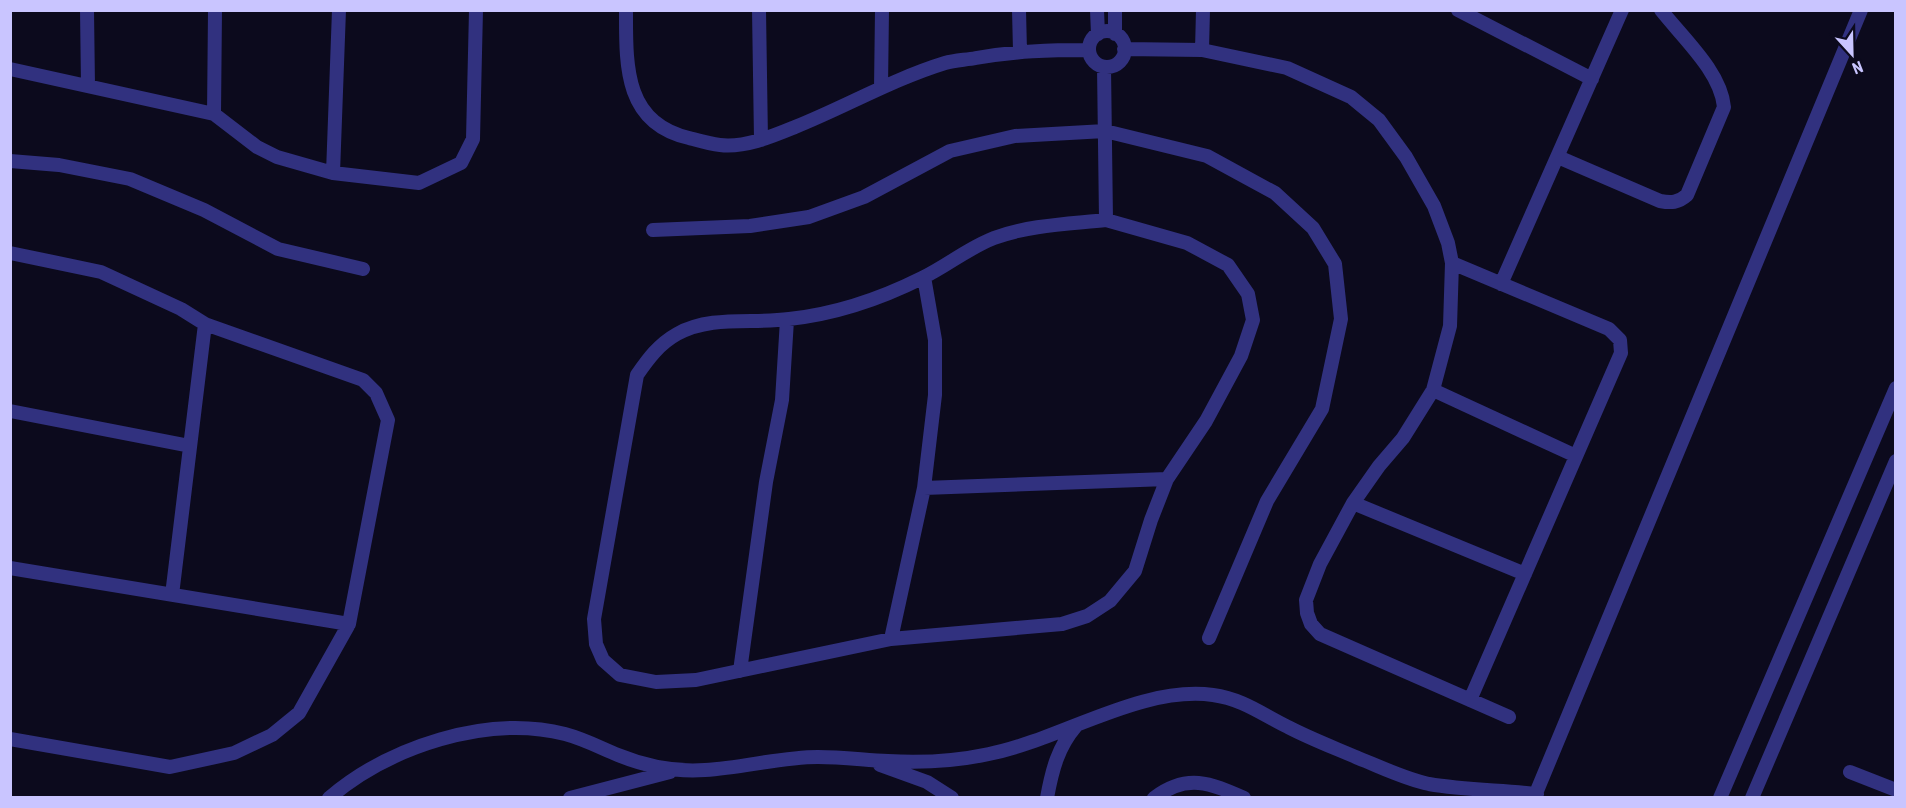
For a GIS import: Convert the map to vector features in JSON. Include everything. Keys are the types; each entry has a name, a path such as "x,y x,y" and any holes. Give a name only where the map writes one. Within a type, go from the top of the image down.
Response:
{"street":[{"path":"87,10 88,86"},
{"path":"214,114 215,10"},
{"path":"333,173 339,10"},
{"path":"10,69 214,114 257,147 277,157 333,173 419,183 461,163 473,139 476,10"},
{"path":"626,10 626,60 631,84 641,106 653,123 674,135 722,146 761,140 826,115 881,88 946,63 1020,51 1089,50"},
{"path":"759,10 761,140"},
{"path":"881,88 882,10"},
{"path":"1019,10 1020,51"},
{"path":"1097,10 1098,34"},
{"path":"1115,10 1115,34"},
{"path":"1202,50 1203,10"},
{"path":"1458,10 1592,79"},
{"path":"1501,284 1622,10"},
{"path":"1558,157 1660,201 1672,203 1681,201 1687,195 1725,107 1723,95 1714,76 1661,10"},
{"path":"328,798 356,777 396,755 438,740 499,729 531,728 566,734 637,762 678,770 722,769 769,760 809,757 927,761 986,755 1037,742 1121,709 1182,694 1212,694 1244,703 1288,727 1356,757 1428,783 1535,796 1861,10"},
{"path":"1103,32 1115,34 1123,43 1124,49 1120,60 1110,67 1104,67 1093,61 1089,50 1093,38 1103,32"},
{"path":"1124,49 1202,50 1287,68 1350,96 1379,120 1406,157 1434,206 1448,243 1452,263 1450,326 1433,390 1403,438 1379,465 1353,503 1320,564 1306,600 1307,613 1311,624 1320,634 1509,717"},
{"path":"1104,67 1106,220"},
{"path":"653,230 750,226 809,217 864,197 950,152 1015,136 1105,131 1207,156 1275,194 1313,228 1335,264 1341,319 1322,409 1268,501 1209,638"},
{"path":"10,161 59,165 130,179 204,210 278,249 363,269"},
{"path":"1106,220 1187,243 1228,265 1248,294 1253,320 1241,356 1206,421 1167,479 1135,571 1110,601 1087,616 1062,624 891,639 696,680 656,682 620,675 603,660 596,644 594,619 636,375 653,351 677,333 705,323 787,320 835,311 872,300 924,277 991,239 1015,231 1106,220"},
{"path":"10,253 102,272 181,309 205,324 363,380 376,393 388,420 349,624 298,713 272,735 234,753 170,766 10,739"},
{"path":"1452,263 1609,329 1620,340 1621,353 1470,700"},
{"path":"891,639 924,488 935,395 935,340 924,277"},
{"path":"740,670 766,482 782,400 787,320"},
{"path":"172,595 205,324"},
{"path":"1720,798 1896,388"},
{"path":"1433,390 1576,456"},
{"path":"10,411 190,446"},
{"path":"1752,798 1896,460"},
{"path":"924,488 1167,479"},
{"path":"1353,503 1525,574"},
{"path":"10,568 349,624"},
{"path":"1047,798 1055,760 1065,740 1078,724"},
{"path":"1763,798 1772,750"},
{"path":"864,759 927,782 952,798"},
{"path":"570,798 678,770"},
{"path":"1850,772 1896,790"},
{"path":"1154,798 1172,786 1192,782 1213,784 1244,798"}]}
